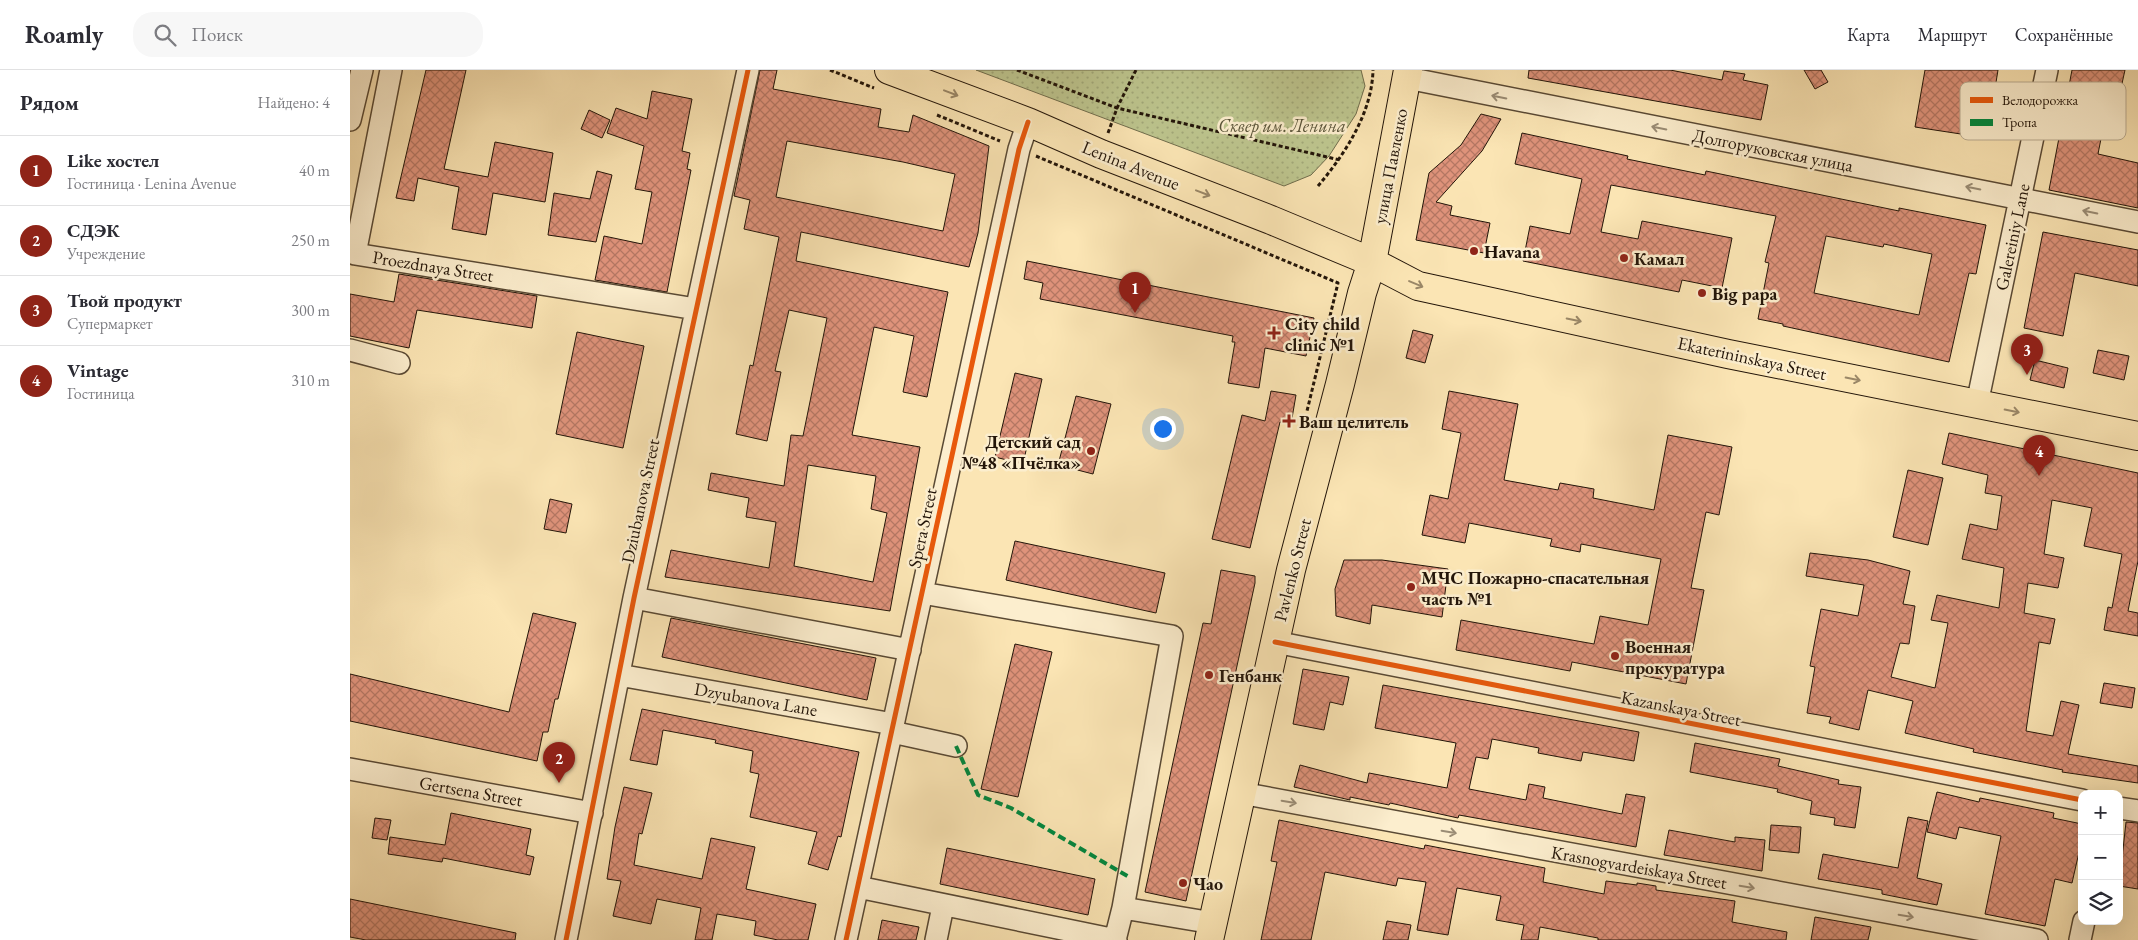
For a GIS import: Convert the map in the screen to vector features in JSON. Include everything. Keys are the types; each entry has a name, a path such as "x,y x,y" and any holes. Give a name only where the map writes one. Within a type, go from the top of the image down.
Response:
{"main road":[{"name":"улица Павленко","path":"1372,262 1408,74"},
{"name":"Lenina Avenue","path":"882,79 1028,122 1100,154 1271,220 1372,262"},
{"name":"Ekaterininskaya Street","path":"1372,262 1418,286 1728,354 2138,436"},
{"name":"Pavlenko Street","path":"1211,932 1291,570 1362,293 1372,262"}],"street":[{"path":"350,120 362,70"},
{"name":"Proezdnaya Street","path":"391,70 352,254 696,309"},
{"name":"Dziubanova Street","path":"566,940 634,598 748,70"},
{"name":"Долгоруковская улица","path":"1408,74 2138,222"},
{"name":"Spera Street","path":"846,940 1019,149 1028,122"},
{"name":"Galereiniy Lane","path":"1977,404 2033,140"},
{"path":"350,350 399,363"},
{"path":"858,887 943,906 1116,940 1123,908 1172,636 922,593"},
{"path":"634,598 910,650"},
{"name":"Kazanskaya Street","path":"1275,642 2078,799"},
{"name":"Dzyubanova Lane","path":"619,675 892,728 956,746"},
{"name":"Gertsena Street","path":"350,769 592,813"},
{"name":"Krasnogvardeiskaya Street","path":"1241,794 2037,940"},
{"path":"2123,809 2138,811"},
{"path":"936,940 943,906"},
{"path":"1123,908 1211,932"},
{"path":"2080,940 2083,925"}],"path":[{"path":"830,70 882,79"},
{"path":"1017,70 1117,108 1340,160"},
{"path":"1100,154 1117,108 1136,70"},
{"path":"1318,186 1340,160 1370,97 1373,70"},
{"path":"929,111 1338,283 1306,418"}],"green space":[{"name":"Сквер им. Ленина","path":"976,70 1361,70 1365,86 1356,114 1329,156 1311,175 1284,186"}],"building":[{"path":"426,70 466,70 444,169 488,177 495,142 553,153 545,202 493,193 486,235 452,229 459,187 418,178 414,201 396,198"},
{"path":"760,70 777,70 773,89 881,109 878,127 909,132 913,115 989,146 978,233 969,267 801,232 796,261 948,292 927,397 903,392 914,336 874,327 852,435 920,447 890,611 665,577 671,550 769,568 776,522 746,517 749,498 708,490 711,473 784,486 791,435 803,436 827,318 789,310 775,371 781,372 767,441 736,434 750,365 753,366 779,237 744,229 750,200 734,196","holes":["787,141 903,162 955,174 943,231 776,197","808,465 876,476 871,509 887,513 873,582 794,566"]},
{"path":"1529,70 1670,70 1722,80 1724,71 1745,74 1743,80 1768,85 1761,120 1528,78"},
{"path":"1804,70 1821,70 1828,82 1815,89"},
{"path":"1925,70 1998,70 1996,82 1960,82 1960,134 1915,127"},
{"path":"2072,70 2125,70 2122,82 2070,82"},
{"path":"652,91 692,99 682,151 690,153 687,169 691,170 667,292 595,280 604,236 642,244 652,192 635,189 644,146 607,133 616,108 647,119"},
{"path":"589,110 610,120 602,138 581,129"},
{"path":"1481,114 1501,119 1482,151 1436,202 1452,206 1450,215 1490,223 1484,253 1416,240 1429,173 1461,145"},
{"path":"1522,133 1628,156 1627,159 1705,175 1706,171 1899,211 1899,208 1986,225 1976,274 1969,273 1949,362 1758,319 1769,263 1765,262 1776,216 1611,185 1601,232 1638,239 1642,221 1732,238 1722,288 1682,280 1679,292 1523,261 1530,226 1570,234 1582,179 1515,164","holes":["1826,236 1883,247 1884,244 1932,254 1919,315 1814,293"]},
{"path":"2059,140 2101,140 2098,154 2138,163 2138,208 2049,190"},
{"path":"597,171 612,175 596,242 548,235 554,193 590,199"},
{"path":"2043,232 2138,250 2138,286 2075,273 2063,336 2024,328"},
{"path":"1027,261 1314,318 1306,356 1265,348 1259,388 1228,383 1235,342 1232,342 1233,336 1040,299 1043,283 1024,279"},
{"path":"399,274 537,296 532,328 417,310 409,348 350,336 350,294 394,302"},
{"path":"1413,330 1433,335 1425,363 1406,358"},
{"path":"577,332 644,346 623,448 556,434"},
{"path":"2098,350 2129,356 2124,380 2093,373"},
{"path":"2035,360 2068,368 2064,388 2030,380"},
{"path":"1015,373 1042,379 1023,464 995,457"},
{"path":"1271,391 1296,395 1291,424 1280,422 1250,548 1212,539 1242,415 1265,421"},
{"path":"1449,391 1518,404 1504,480 1558,490 1560,483 1594,489 1593,498 1654,510 1668,435 1732,447 1719,515 1706,512 1691,588 1704,590 1686,684 1572,662 1570,671 1456,650 1461,620 1594,644 1600,616 1648,625 1661,559 1581,544 1580,552 1550,546 1552,539 1469,523 1465,543 1422,535 1430,495 1448,499 1461,433 1442,429"},
{"path":"1076,396 1111,404 1093,474 1058,465"},
{"path":"1949,433 2138,473 2138,561 2128,611 2138,613 2138,636 2104,630 2108,607 2112,608 2122,554 2084,546 2092,508 2052,500 2044,554 2064,558 2058,588 2028,583 2024,613 2055,619 2050,644 2039,642 2026,731 2053,736 2061,701 2079,705 2068,754 2138,766 2138,783 2062,772 2063,770 1973,752 1974,749 1905,733 1913,701 1868,690 1859,730 1829,723 1831,717 1807,713 1815,667 1810,666 1821,609 1858,616 1864,585 1806,576 1810,553 1868,560 1910,571 1903,604 1915,606 1909,644 1900,643 1891,677 1935,688 1948,623 1931,620 1937,595 1999,608 2004,568 1962,559 1970,524 1997,530 2002,496 1985,493 1988,475 1942,464"},
{"path":"1908,470 1943,478 1928,545 1893,537"},
{"path":"550,499 572,504 566,533 544,529"},
{"path":"1015,541 1165,573 1156,613 1006,580"},
{"path":"1344,560 1382,560 1448,569 1442,617 1372,605 1370,624 1336,616 1335,589"},
{"path":"1221,570 1255,576 1255,583 1186,901 1145,892 1203,623 1211,624"},
{"path":"533,613 576,623 558,699 555,699 548,732 543,732 537,761 350,721 350,674 509,712"},
{"path":"671,618 876,658 867,700 662,657"},
{"path":"1015,644 1052,652 1018,797 981,789"},
{"path":"1303,669 1349,677 1343,705 1330,702 1324,730 1293,724"},
{"path":"2104,683 2135,688 2132,708 2100,703"},
{"path":"1383,685 1639,732 1634,761 1583,752 1581,761 1538,753 1539,748 1492,739 1488,759 1476,757 1469,789 1526,800 1529,784 1545,787 1543,798 1622,814 1626,794 1645,797 1636,847 1459,815 1458,818 1390,803 1389,805 1350,797 1350,800 1294,787 1300,765 1367,783 1369,773 1447,788 1456,743 1375,728"},
{"path":"642,709 859,752 841,837 838,836 828,870 808,864 817,832 750,817 759,774 750,772 753,751 715,743 716,740 663,730 657,765 630,760"},
{"path":"1695,743 1780,759 1778,766 1839,780 1838,784 1861,787 1855,828 1834,825 1835,818 1810,814 1812,801 1777,792 1778,789 1690,772"},
{"path":"624,787 652,793 642,834 639,833 634,865 702,879 711,838 755,847 746,889 816,904 808,940 778,940 754,935 756,921 717,914 712,940 695,940 701,908 657,899 651,924 613,916 621,881 607,879 615,827"},
{"path":"1937,792 1979,802 1980,798 2054,813 2053,818 2078,823 2078,857 2072,883 2055,879 2045,926 1985,914 2001,836 1959,827 1956,839 1927,832"},
{"path":"451,813 531,829 526,855 534,857 530,875 443,858 442,862 388,854 390,837 445,845"},
{"path":"1908,817 1928,821 1917,878 1942,884 1937,905 1882,894 1882,890 1818,879 1823,854 1898,868"},
{"path":"375,818 391,820 387,840 372,838"},
{"path":"1279,820 1424,849 1425,845 1545,868 1543,882 1604,894 1606,881 1637,885 1637,883 1656,886 1656,890 1735,901 1732,922 1787,932 1786,940 1598,940 1598,938 1540,927 1538,940 1521,940 1524,925 1496,920 1501,896 1457,888 1448,935 1417,930 1426,882 1398,878 1396,886 1325,872 1311,940 1261,940 1277,862 1271,861"},
{"path":"2126,822 2138,823 2138,889 2123,887 2123,849"},
{"path":"1771,825 1801,827 1799,853 1769,850"},
{"path":"1669,830 1735,842 1735,837 1765,840 1762,871 1664,855"},
{"path":"947,848 1095,879 1088,915 940,884"},
{"path":"350,899 516,933 515,940 366,940 350,937"},
{"path":"1815,917 1871,927 1868,940 1811,940"},
{"path":"882,920 919,927 916,940 878,940"},
{"path":"1387,921 1411,925 1408,940 1383,940"}],"marked path":[{"path":"956,746 978,795 1011,808 1129,877"}],"cycle path":[{"path":"566,940 634,598 748,70"},
{"path":"846,940 1019,149 1028,122"},
{"path":"1275,642 2078,799"}],"place":[{"name":"Havana","path":"1474,251"},
{"name":"Камал","path":"1624,258"},
{"name":"Big papa","path":"1702,293"},
{"name":"Like хостел","path":"1135,313"},
{"name":"City child clinic №1","path":"1274,333"},
{"name":"Твой продукт","path":"2027,375"},
{"name":"Ваш целитель","path":"1289,421"},
{"name":"Детский сад №48 «Пчёлка»","path":"1091,451"},
{"name":"Vintage","path":"2039,476"},
{"name":"МЧС Пожарно-спасательная часть №1","path":"1411,587"},
{"name":"Военная прокуратура","path":"1615,656"},
{"name":"Генбанк","path":"1209,675"},
{"name":"СДЭК","path":"559,783"},
{"name":"Чао","path":"1183,883"}]}
